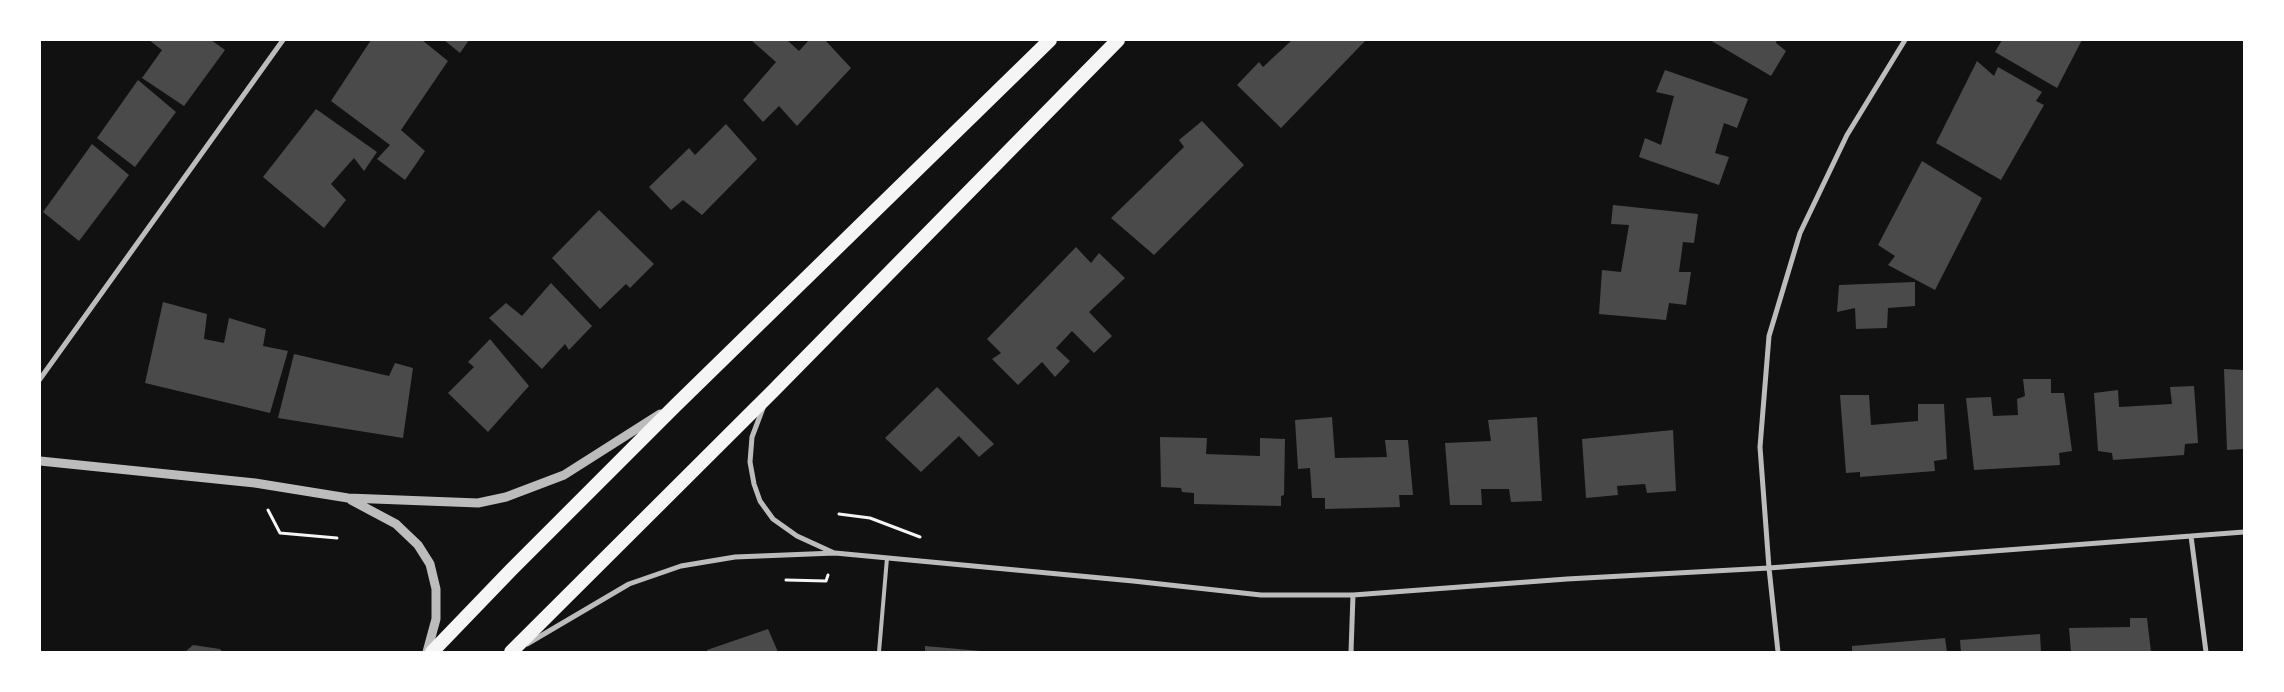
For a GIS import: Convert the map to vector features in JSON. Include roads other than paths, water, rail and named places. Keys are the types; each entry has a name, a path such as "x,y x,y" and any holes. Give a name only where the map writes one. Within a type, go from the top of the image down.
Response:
{"highway":[{"path":"432,652 510,570 676,405 1050,40"},
{"path":"512,652 774,390 1118,40"}],"street":[{"path":"40,379 284,40"},
{"path":"1778,652 1769,568 1760,446 1769,336 1800,233 1846,135 1905,40"},
{"path":"774,390 759,414 752,437 750,462 754,484 760,501 773,520 797,536 835,553"},
{"path":"40,461 254,483 348,498 478,503 506,498 564,475 676,405"},
{"path":"348,498 396,524 418,545 430,564 436,589 436,619 427,652"},
{"path":"512,652 600,599 629,584 662,571 709,560 735,557 835,553 1262,595 1353,595 1567,578 1769,568 2244,532"},
{"path":"2191,536 2206,652"},
{"path":"1351,652 1353,595"}],"lane":[{"path":"879,652 887,558"}]}
